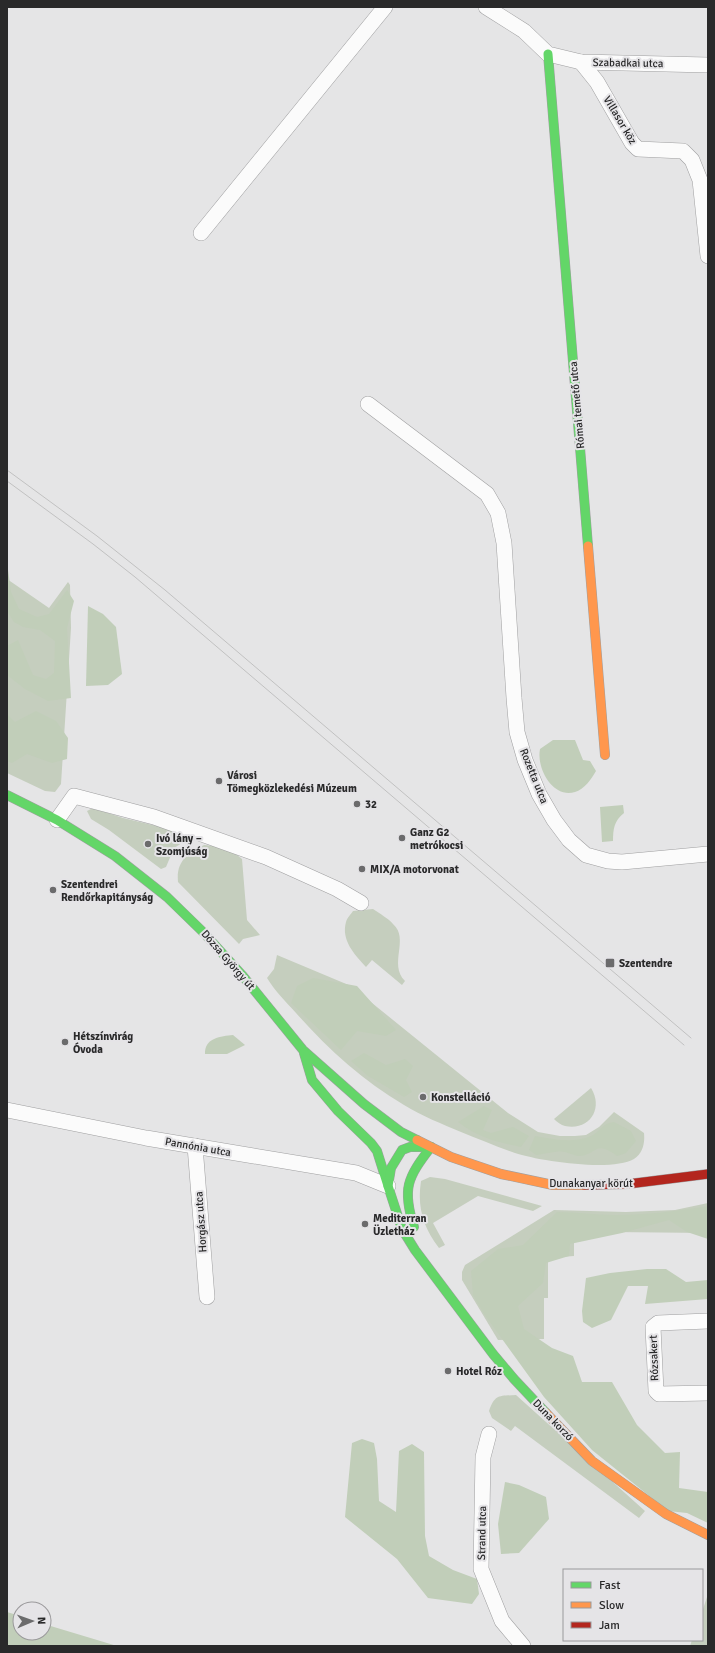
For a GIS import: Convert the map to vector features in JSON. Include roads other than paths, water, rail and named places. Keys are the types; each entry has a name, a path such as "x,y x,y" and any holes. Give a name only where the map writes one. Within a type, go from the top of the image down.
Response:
{"street":[{"path":"202,234 385,7"},
{"path":"486,7 524,31 548,54"},
{"name":"Szabadkai utca","path":"548,54 581,62 708,65"},
{"name":"Római temető utca","path":"548,54 605,755"},
{"name":"Villasor köz","path":"581,62 597,82 632,143 638,149 683,151 692,160 700,180 708,256"},
{"name":"Rozetta utca","path":"368,404 487,494 498,513 504,543 511,666 517,732 525,760 539,794 554,820 569,840 586,855 622,862 708,854"},
{"name":"Dózsa György út","path":"7,795 58,820 115,856 167,897 203,932 242,975 303,1050 364,1104 401,1132 430,1147"},
{"path":"58,820 74,796 154,817 266,857 337,888 361,904"},
{"path":"303,1050 312,1080 338,1111 371,1143 377,1151 388,1186"},
{"name":"Pannónia utca","path":"7,1110 195,1146 356,1173 388,1186"},
{"name":"Horgász utca","path":"195,1146 207,1297"},
{"name":"Duna korzó","path":"430,1147 410,1147 402,1150 391,1168 388,1186 392,1203 402,1229 415,1250 493,1354 514,1379 592,1461 666,1514 708,1535"},
{"name":"Dunakanyar körút","path":"430,1147 451,1157 501,1174 553,1185 628,1184 708,1174"},
{"name":"Duna korzó","path":"430,1147 414,1169 408,1186 407,1200 416,1234 430,1269"},
{"name":"Rózsakert","path":"708,1321 658,1323 653,1327 656,1392 659,1394 708,1393"},
{"name":"Strand utca","path":"489,1434 483,1457 481,1570 502,1621 523,1646"}],"tram line":[{"path":"7,470 97,536 165,590 691,1038"},
{"path":"7,481 135,577 684,1045"}],"place":[{"name":"Városi Tömegközlekedési Múzeum","path":"219,781"},
{"name":"32","path":"357,804"},
{"name":"Ganz G2 metrókocsi","path":"402,838"},
{"name":"Ivó lány – Szomjúság","path":"148,844"},
{"name":"MIX/A motorvonat","path":"362,869"},
{"name":"Szentendrei Rendőrkapitányság","path":"53,890"},
{"name":"Szentendre","path":"610,963"},
{"name":"Hétszínvirág Óvoda","path":"65,1042"},
{"name":"Konstelláció","path":"423,1097"},
{"name":"Mediterran Üzletház","path":"365,1224"},
{"name":"Hotel Róz","path":"448,1371"}]}
